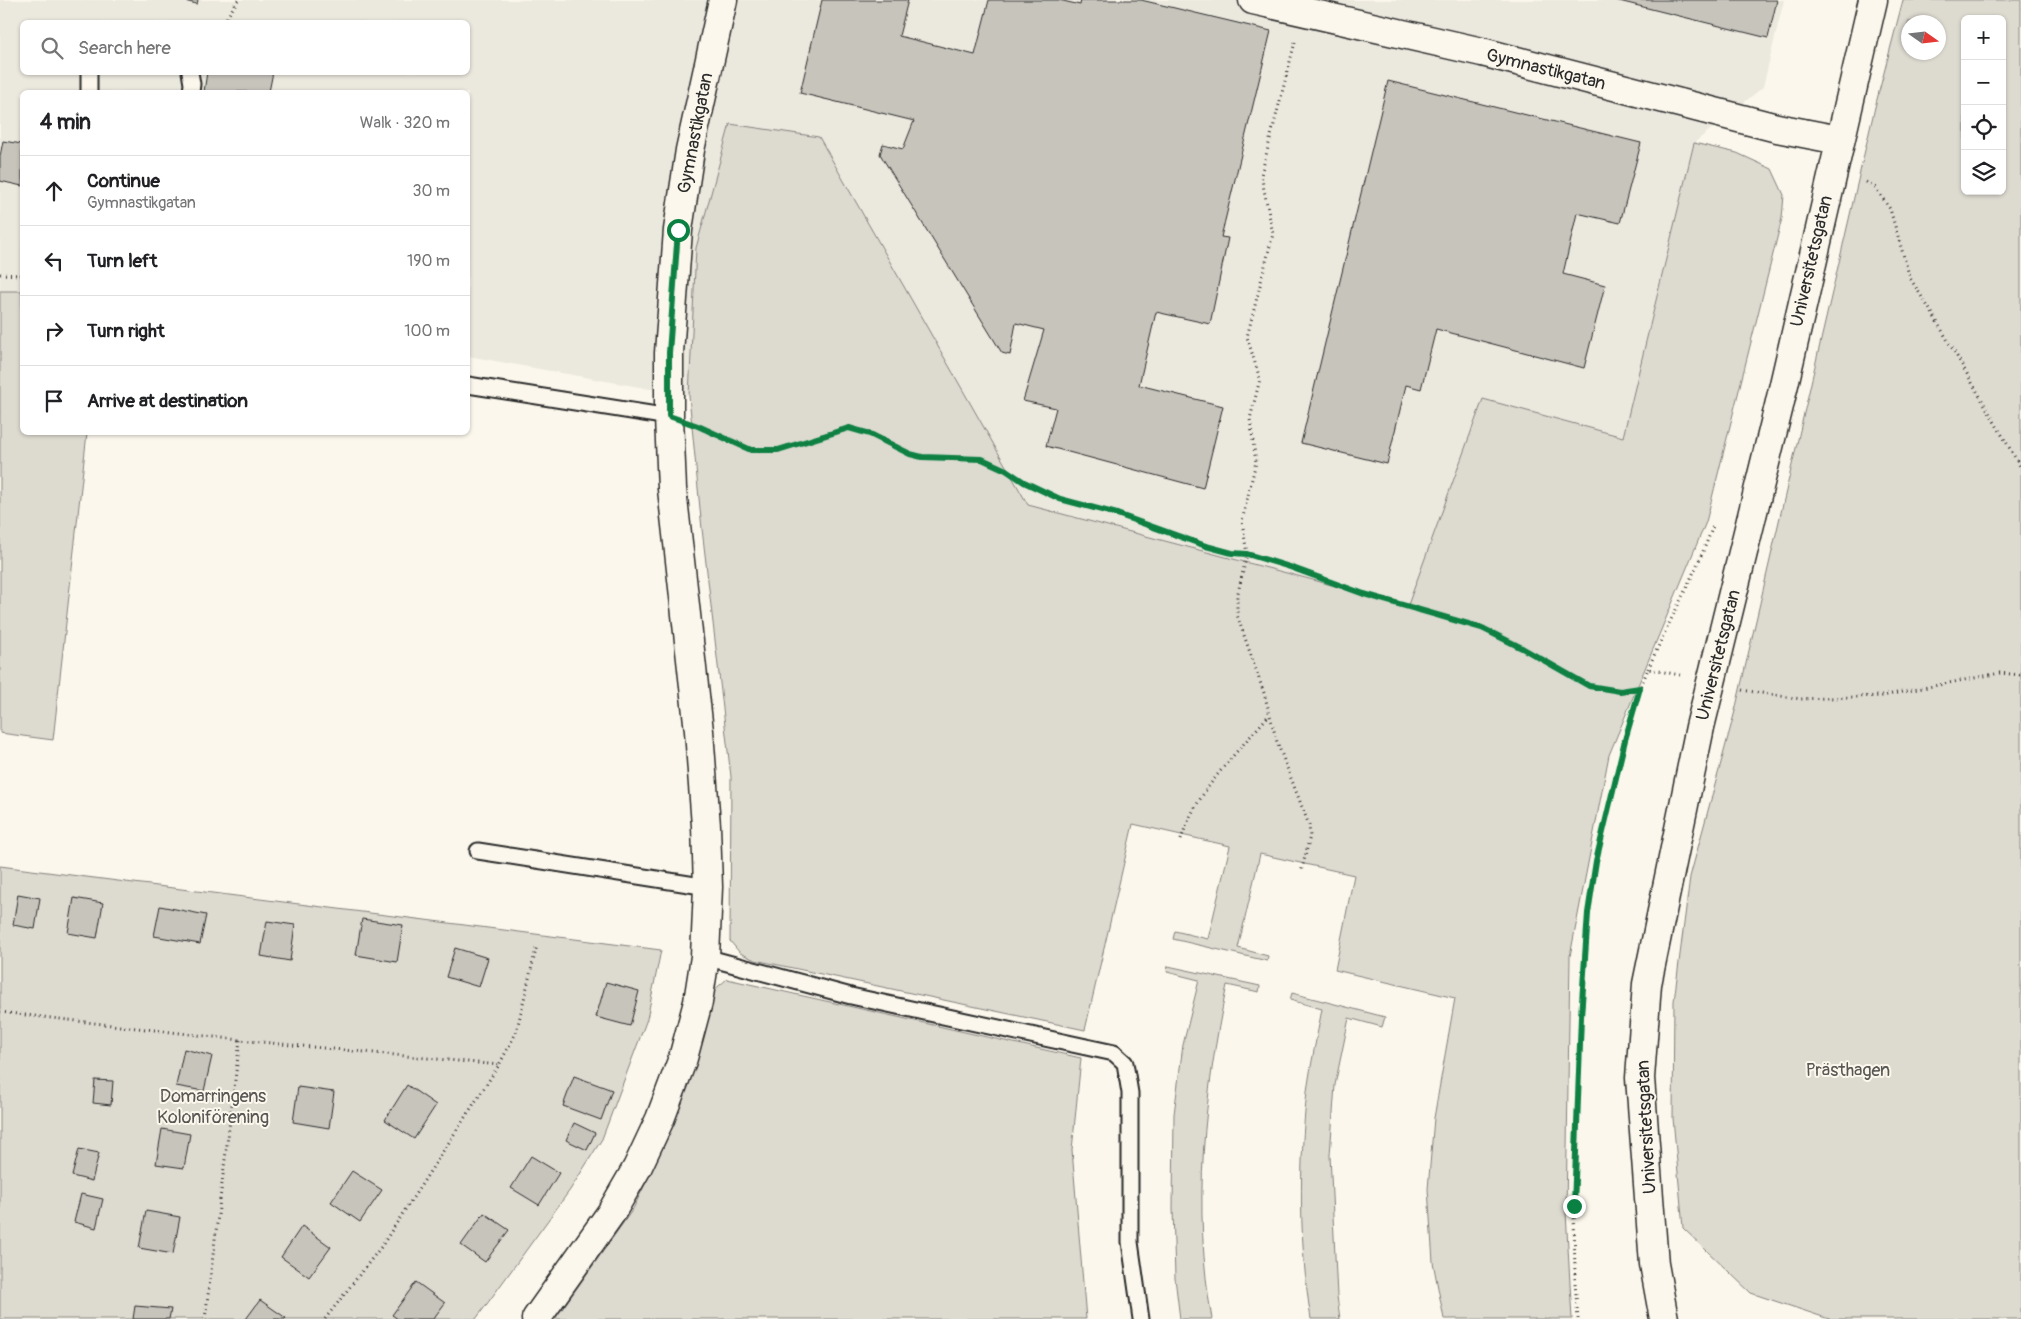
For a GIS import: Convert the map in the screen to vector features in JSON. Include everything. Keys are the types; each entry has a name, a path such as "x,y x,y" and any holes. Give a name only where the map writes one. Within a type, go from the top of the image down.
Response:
{"street":[{"name":"Gymnastikgatan","path":"536,1319 611,1213 637,1168 660,1119 685,1048 698,1002 705,957 708,887 706,826 699,732 672,489 669,353 678,230 690,150 723,0"},
{"name":"Universitetsgatan","path":"1664,1319 1654,1264 1640,1078 1646,993 1700,727 1778,406 1873,0"},
{"name":"Gymnastikgatan","path":"1264,1 1482,52 1777,128 1839,140"}],"lane":[{"path":"89,75 89,90"},
{"path":"190,75 190,90"},
{"path":"470,386 669,416"},
{"path":"478,851 708,887"},
{"path":"705,957 851,996 1114,1053 1125,1063 1130,1093 1130,1242 1141,1319"}],"path":[{"path":"225,20 238,0"},
{"path":"1301,873 1310,836 1309,825 1277,742 1237,615 1237,597 1247,554 1242,521 1256,462 1250,419 1260,379 1247,337 1273,234 1261,175 1303,11"},
{"path":"1832,172 1860,179 1876,187 1890,209 1910,278 2021,468"},
{"path":"0,274 20,275"},
{"path":"669,416 698,426 751,450 778,450 849,428 870,434 910,454 922,457 982,459 1060,499 1117,514 1206,546 1232,553 1247,554 1290,567 1364,594 1482,628 1589,686 1620,691 1640,688"},
{"path":"1578,1319 1575,1283 1574,1206 1581,1017 1588,913 1596,861 1625,740 1640,688 1670,618 1703,553 1715,518"},
{"path":"1648,668 1712,681 1736,688 1801,699 1882,696 2000,673 2021,674"},
{"path":"1181,840 1186,824 1206,791 1269,714"},
{"path":"325,1319 381,1247 500,1066 516,1033 537,945"},
{"path":"0,1012 240,1040 500,1066"},
{"path":"205,1319 240,1040"}],"shaded area":[{"path":"0,0 1784,0 1763,87 1694,143 1623,437 1483,399 1409,605 1028,505 819,137 696,248 689,396 470,356 470,90 20,90 20,291 0,291"}],"green space":[{"name":"Prästhagen","path":"1903,0 2021,0 2021,1319 1829,1319 1751,1293 1683,1228 1673,1118 1674,1001 1690,877 1735,711 1875,107"},
{"path":"730,124 819,137 1028,505 1408,605 1483,399 1623,437 1694,143 1737,153 1772,169 1784,195 1782,218 1706,522 1609,755 1570,956 1566,1212 1572,1319 1444,1319 1433,1262 1428,1189 1434,1118 1455,998 1335,970 1354,875 1260,854 1238,948 1268,956 1267,961 1173,939 1175,931 1208,939 1230,846 1133,824 1085,1030 755,960 740,953 730,941 731,777 702,529 689,396 696,248"},
{"path":"0,291 20,291 20,435 87,435 53,740 0,733"},
{"name":"Domarringens Koloniförening","path":"0,866 661,950 647,1019 602,1139 570,1190 476,1319 0,1319"},
{"path":"1168,966 1260,986 1259,992 1227,985 1212,1068 1203,1152 1202,1194 1206,1277 1212,1319 1180,1319 1175,1278 1173,1208 1174,1114 1183,1045 1199,980 1167,972"},
{"path":"727,979 1081,1058 1072,1150 1086,1319 555,1319 633,1209 665,1143 691,1073 713,991"},
{"path":"1292,993 1385,1017 1382,1027 1349,1018 1335,1085 1330,1155 1337,1296 1340,1319 1311,1319 1302,1234 1304,1119 1312,1060 1322,1009 1290,1000"}],"building":[{"path":"180,0 198,0 197,4"},
{"path":"822,0 908,0 899,36 975,55 989,0 1059,0 1080,5 1081,0 1141,0 1271,31 1221,237 1228,238 1210,324 1156,312 1139,385 1223,406 1203,488 1046,446 1056,408 1023,401 1044,330 1016,323 1010,355 1002,353 880,154 883,144 903,149 914,121 800,93"},
{"path":"1615,0 1777,0 1768,38"},
{"path":"207,75 272,75 269,90 204,90"},
{"path":"1388,81 1641,143 1620,223 1577,213 1563,274 1605,285 1584,368 1436,329 1421,389 1406,385 1387,464 1301,443"},
{"path":"3,141 20,144 20,186 0,181 0,156"},
{"path":"18,894 40,898 35,929 13,925"},
{"path":"74,898 103,903 97,938 68,933"},
{"path":"160,906 206,915 200,944 154,936"},
{"path":"362,919 403,925 397,962 356,955"},
{"path":"267,921 295,925 290,961 261,956"},
{"path":"455,948 488,958 479,987 446,977"},
{"path":"606,982 639,991 630,1026 596,1017"},
{"path":"184,1049 212,1056 204,1091 176,1086"},
{"path":"574,1076 612,1090 601,1120 563,1106"},
{"path":"95,1080 113,1081 111,1105 93,1103"},
{"path":"407,1085 436,1105 414,1139 385,1120"},
{"path":"298,1087 334,1092 329,1128 293,1122"},
{"path":"574,1123 595,1133 587,1150 566,1140"},
{"path":"162,1129 190,1134 184,1168 156,1164"},
{"path":"79,1149 99,1153 92,1181 72,1176"},
{"path":"531,1156 559,1173 539,1205 511,1188"},
{"path":"352,1171 382,1190 360,1222 331,1202"},
{"path":"81,1194 103,1199 96,1228 74,1222"},
{"path":"146,1211 180,1217 173,1254 139,1248"},
{"path":"484,1213 509,1230 485,1262 461,1245"},
{"path":"302,1226 331,1247 309,1277 281,1257"},
{"path":"416,1282 445,1303 433,1319 398,1319 392,1315"},
{"path":"260,1300 286,1318 246,1319"},
{"path":"135,1306 171,1309 169,1319 133,1319"}],"route":[{"path":"678,230 669,353 669,416 698,426 751,450 778,450 834,431 849,428 870,434 910,454 922,457 982,459 1060,499 1117,514 1206,546 1232,553 1247,554 1290,567 1364,594 1482,628 1589,686 1620,691 1640,688 1625,740 1596,861 1588,913 1581,1017 1574,1206"}]}
